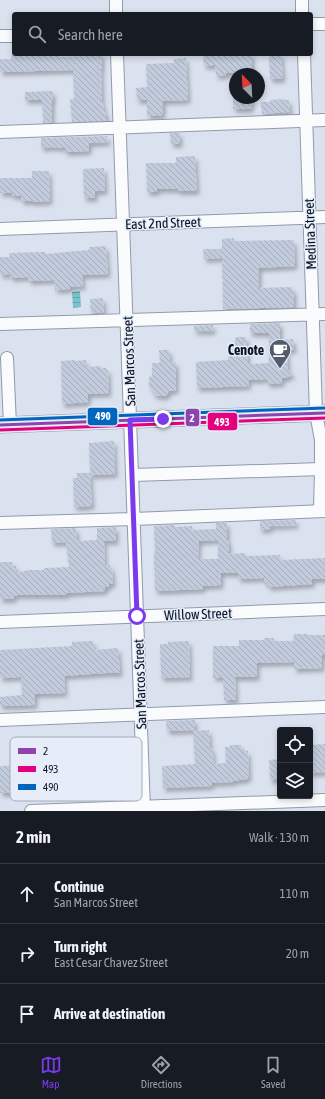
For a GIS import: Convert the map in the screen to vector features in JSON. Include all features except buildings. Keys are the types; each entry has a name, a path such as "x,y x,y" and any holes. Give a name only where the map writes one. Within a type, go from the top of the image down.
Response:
{"main road":[{"path":"5,425 321,413"}],"street":[{"path":"116,0 116,12"},
{"path":"302,0 302,12"},
{"path":"313,24 325,24"},
{"path":"0,36 12,36"},
{"name":"San Marcos Street","path":"118,56 142,737"},
{"name":"Medina Street","path":"304,56 310,218 319,314 322,511"},
{"path":"0,132 325,120"},
{"name":"East 2nd Street","path":"0,229 325,217"},
{"path":"0,324 319,314"},
{"path":"5,425 8,358"},
{"path":"132,475 321,469"},
{"path":"0,523 322,511"},
{"name":"Willow Street","path":"0,622 325,609"},
{"path":"0,720 325,707"},
{"name":"San Marcos Street","path":"142,746 144,809"},
{"path":"31,811 144,809 325,800"}],"water":[{"path":"80,291 81,307 73,308 72,292"}],"transit line":[{"name":"490","path":"0,420 325,408"},
{"name":"2","path":"0,425 325,413"},
{"name":"493","path":"0,430 325,418"}],"place":[{"name":"Cenote","path":"280,370"}],"route":[{"path":"137,616 130,420 163,419"}]}
